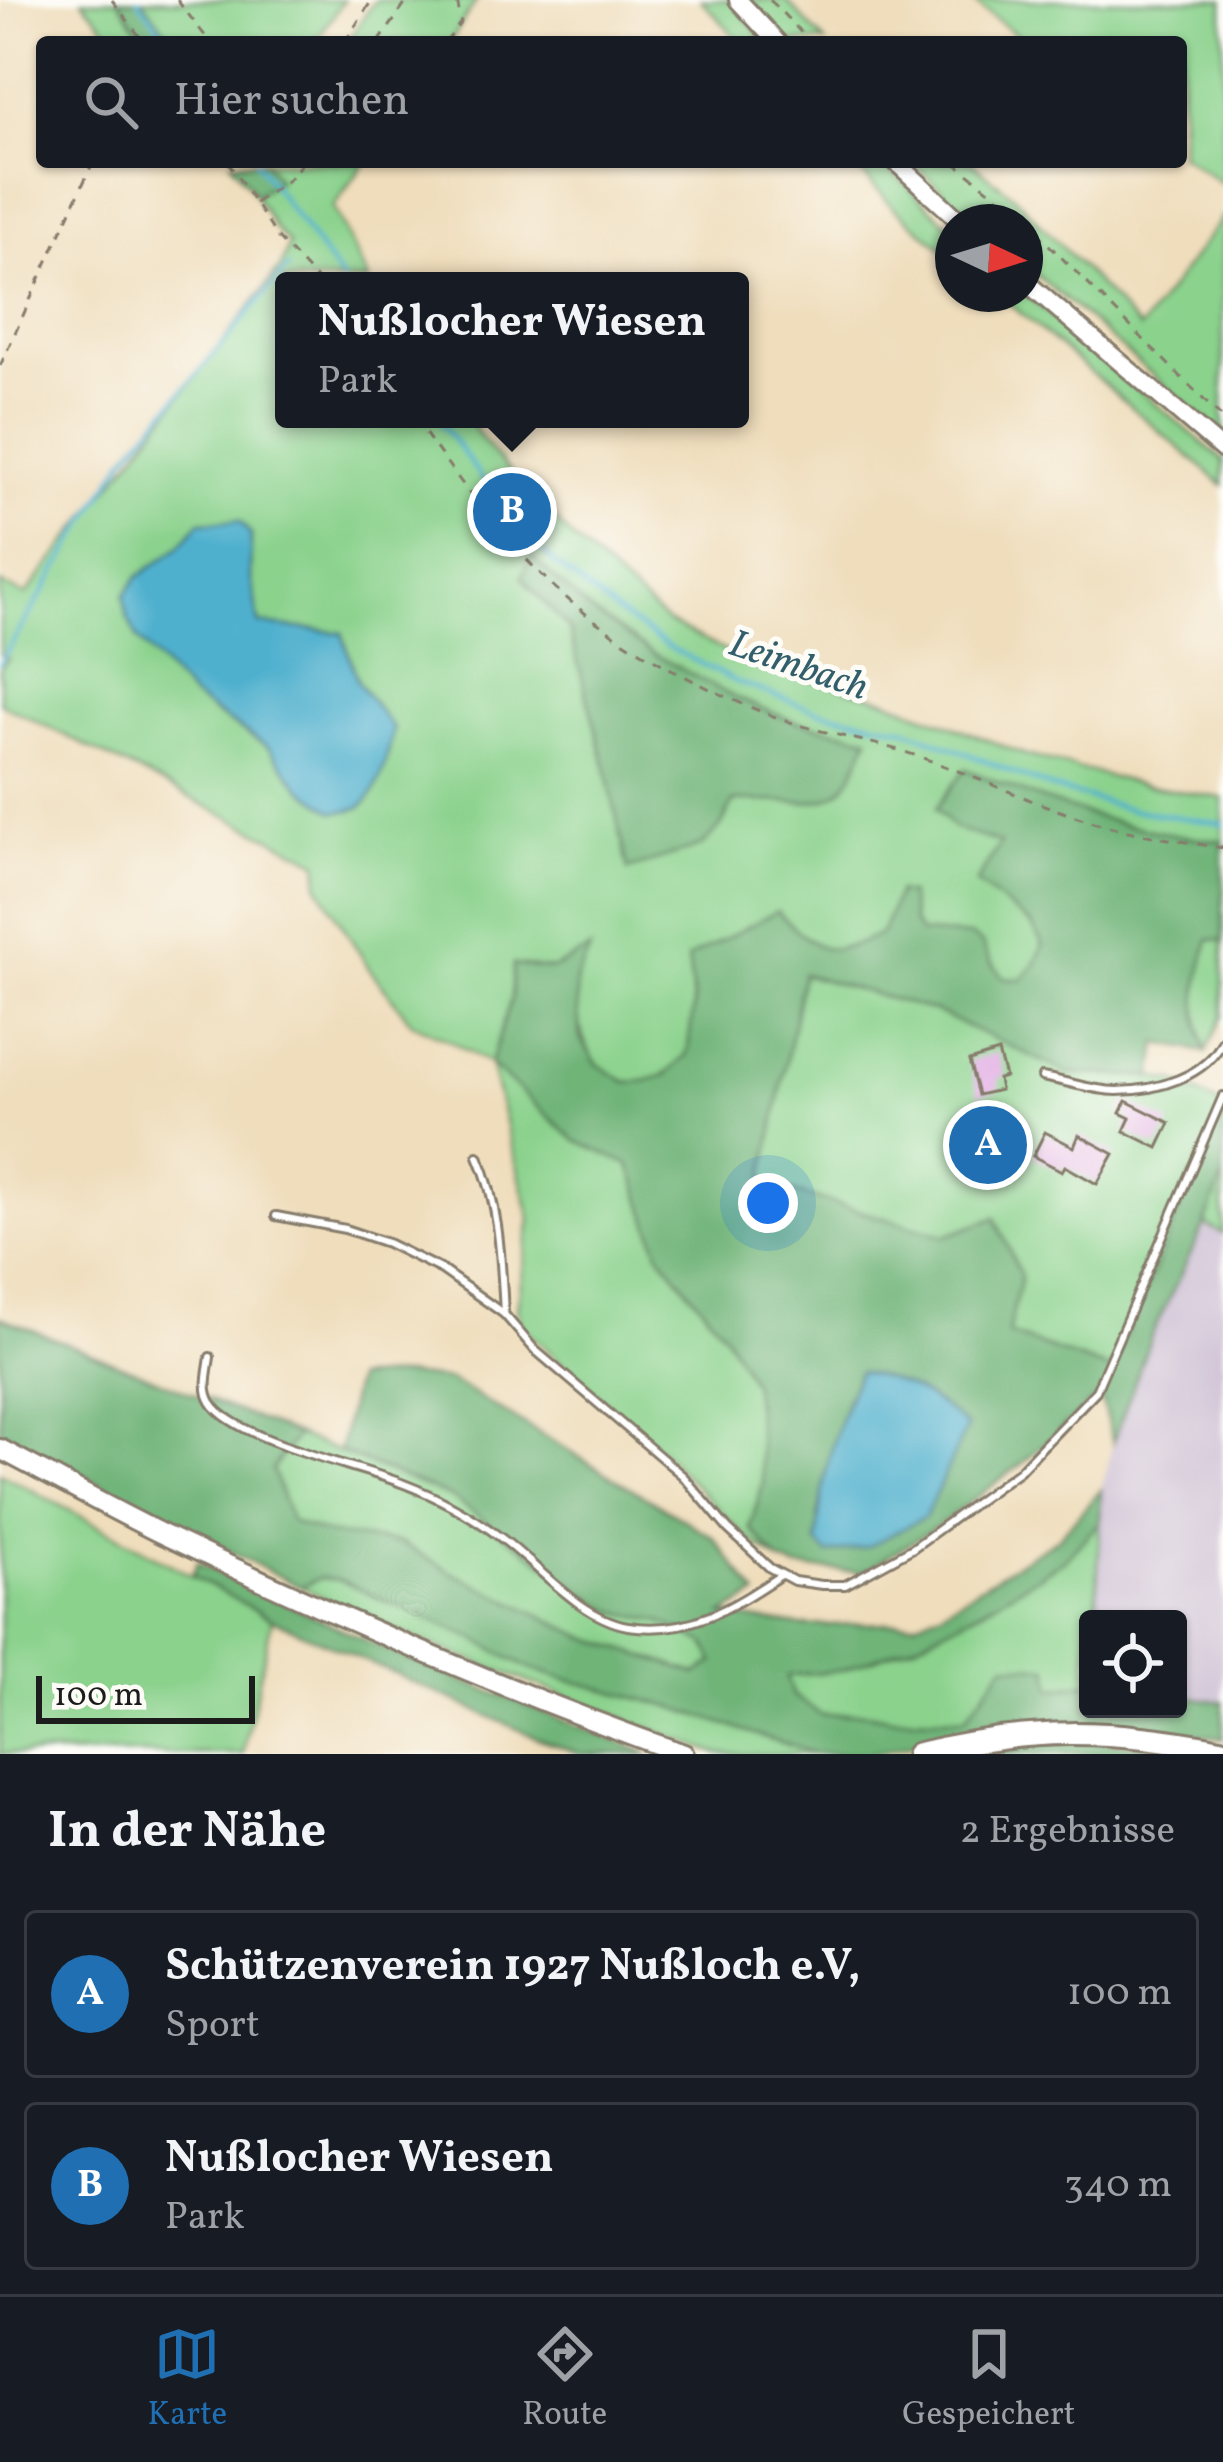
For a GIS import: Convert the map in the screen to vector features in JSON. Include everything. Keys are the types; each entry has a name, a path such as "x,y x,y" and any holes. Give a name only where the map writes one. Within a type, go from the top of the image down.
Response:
{"highway":[{"path":"916,1754 1057,1732 1177,1741 1223,1750"}],"main road":[{"path":"0,1449 159,1532 361,1625 684,1754"}],"street":[{"path":"738,0 771,36"},
{"path":"902,168 942,204"},
{"path":"1043,296 1223,449"}],"lane":[{"path":"1042,1077 1114,1091 1148,1086 1199,1070 1223,1040"},
{"path":"276,1216 345,1229 442,1270 504,1314 535,1350 682,1476 728,1528 781,1575 845,1585 914,1548 1019,1471 1096,1391 1223,1096"},
{"path":"478,1156 496,1207 504,1314"},
{"path":"210,1357 208,1398 221,1414 262,1437 400,1482 456,1508 498,1535 577,1601 616,1623 689,1625 727,1609 781,1575"}],"path":[{"path":"112,0 139,36"},
{"path":"177,0 204,36"},
{"path":"348,36 372,0"},
{"path":"384,36 408,0"},
{"path":"450,36 460,22 457,0"},
{"path":"770,0 804,36"},
{"path":"0,366 90,168"},
{"path":"232,168 278,238 310,272"},
{"path":"255,202 298,168"},
{"path":"962,168 1011,207 1223,419"},
{"path":"421,428 505,536 562,593 598,623 690,678 796,724 911,754 1098,824 1223,848"}],"shaded area":[{"path":"1205,1224 1223,1234 1223,1702 1187,1696 1187,1610 1096,1610 1101,1490 1151,1336"}],"green space":[{"path":"82,0 344,0 319,36 113,36"},
{"path":"118,0 142,0 169,36 143,36"},
{"path":"375,0 477,0 454,36 351,36"},
{"path":"701,0 731,0 760,36 735,36"},
{"path":"749,0 786,0 819,36 782,36"},
{"path":"971,0 1223,0 1223,184 1187,159 1187,36 1018,36"},
{"path":"235,168 269,168 278,180 255,195"},
{"path":"242,168 362,168 333,207 365,272 277,272 289,244 255,196 259,193"},
{"path":"857,168 887,168 935,212 935,242 895,209"},
{"path":"918,168 979,168 1022,204 957,204"},
{"path":"1223,217 1223,436 1043,281 1043,227 1140,329"},
{"path":"275,275 275,428 474,428 573,539 667,622 743,660 887,700 1026,755 1147,786 1223,798 1223,841 1133,826 1044,802 985,837 1001,842 977,883 1032,925 1044,945 1022,979 1006,980 971,936 920,933 913,922 909,894 898,893 881,934 861,943 826,951 808,941 688,958 693,1005 687,1052 660,1077 639,1082 620,1080 606,1071 585,1043 576,981 589,950 552,969 514,965 512,999 490,1064 412,1023 368,967 318,885 319,862 0,703 0,668 8,659 0,655 0,584 26,595","holes":["251,535 250,572 259,624 342,633 358,682 393,730 334,812 301,788 268,747 213,712 137,638 138,577 179,548","532,558 589,610 650,652 735,698 793,721 868,737 805,802 733,802 721,826 628,870 569,629 526,583"]},
{"path":"1043,309 1223,460 1223,485 1019,312"},
{"path":"531,557 589,610 650,652 735,698 793,721 869,737 847,783 834,796 821,800 733,802 721,826 703,845 628,870 569,629 522,577"},
{"path":"965,769 1091,816 1223,841 1223,941 1209,939 1198,996 1206,1052 1158,1043 1153,1077 1068,1073 934,1011 803,974 763,1183 945,1236 995,1218 1021,1276 1008,1334 1111,1370 1223,1108 1223,1176 1151,1336 1113,1443 1100,1395 1018,1467 936,1527 863,1572 797,1568 779,1561 750,1528 763,1484 753,1385 726,1336 660,1255 630,1165 576,1141 490,1064 511,999 513,965 552,969 590,949 576,981 580,1038 597,1064 626,1082 666,1075 687,1055 694,1002 688,958 777,911 813,943 834,949 881,934 898,892 909,895 913,922 920,933 971,936 982,943 992,965 1006,979 1022,979 1043,945 1032,925 976,883 1000,843 953,828 936,808","holes":["859,1373 917,1391 967,1427 818,1515 846,1400"]},
{"path":"1209,938 1223,941 1223,1016 1206,1052 1195,1017"},
{"path":"802,974 934,1011 1068,1073 1177,1082 1223,1106 1111,1370 1008,1334 1021,1276 945,1236 762,1183"},
{"path":"490,1064 576,1141 630,1165 660,1255 726,1336 754,1385 763,1484 750,1528 779,1561 747,1538 667,1457 522,1327 517,1308 531,1219"},
{"path":"1223,1176 1223,1234 1205,1224"},
{"path":"0,1317 297,1435 272,1469 291,1522 327,1534 401,1543 583,1636 697,1674 714,1662 705,1643 662,1622 610,1610 453,1498 339,1451 355,1379 408,1375 450,1380 713,1537 757,1595 723,1615 802,1626 916,1622 1058,1538 1101,1490 1100,1522 1063,1561 914,1644 842,1670 787,1676 793,1695 821,1715 965,1718 1005,1664 1049,1667 1052,1689 1079,1684 1079,1718 1187,1718 1187,1696 1223,1702 1223,1739 1070,1721 947,1737 868,1754 816,1754 676,1708 524,1666 475,1639 339,1580 320,1578 301,1587 0,1431"},
{"path":"297,1435 453,1498 610,1610 662,1622 705,1643 714,1662 698,1674 583,1636 401,1543 327,1534 291,1522 272,1469"},
{"path":"0,1473 272,1619 243,1754 0,1754"},
{"path":"1100,1522 1096,1610 1079,1610 1079,1684 966,1718 821,1715 793,1695 786,1676 842,1670 915,1644 1063,1561"},
{"path":"197,1562 405,1658 650,1754 581,1754 540,1739 272,1619 192,1576"},
{"path":"320,1578 339,1580 388,1600 524,1666 676,1708 816,1754 719,1754 688,1743 413,1638 301,1587"},
{"path":"1091,1740 1205,1754 974,1754 1036,1741"}],"water":[{"path":"240,521 251,535 250,572 259,624 342,633 358,682 393,729 379,780 369,799 357,808 334,812 301,788 268,747 192,697 137,638 127,616 124,596 138,577 179,547 200,522"},
{"path":"859,1372 918,1391 967,1427 925,1517 867,1547 828,1554 817,1543 821,1500 836,1434"}],"building":[{"path":"998,1052 1005,1077 998,1079 1000,1090 978,1095 969,1061"},
{"path":"1126,1101 1170,1123 1158,1148 1124,1131 1130,1118 1120,1113"},
{"path":"1045,1132 1074,1147 1079,1135 1114,1154 1097,1184 1065,1166 1062,1171 1033,1156"}],"waterway":[{"name":"Leimbach","path":"138,0 165,36"},
{"name":"Leimbach","path":"260,168 336,272"},
{"path":"284,272 288,267"},
{"path":"0,663 125,458 275,282"},
{"name":"Leimbach","path":"445,428 511,518 554,563 669,647 734,681 818,711 904,728 1052,788 1133,810 1223,824"}],"place":[{"name":"Nußlocher Wiesen","path":"512,512"},
{"name":"Schützenverein 1927 Nußloch e.V,","path":"988,1145"}]}
